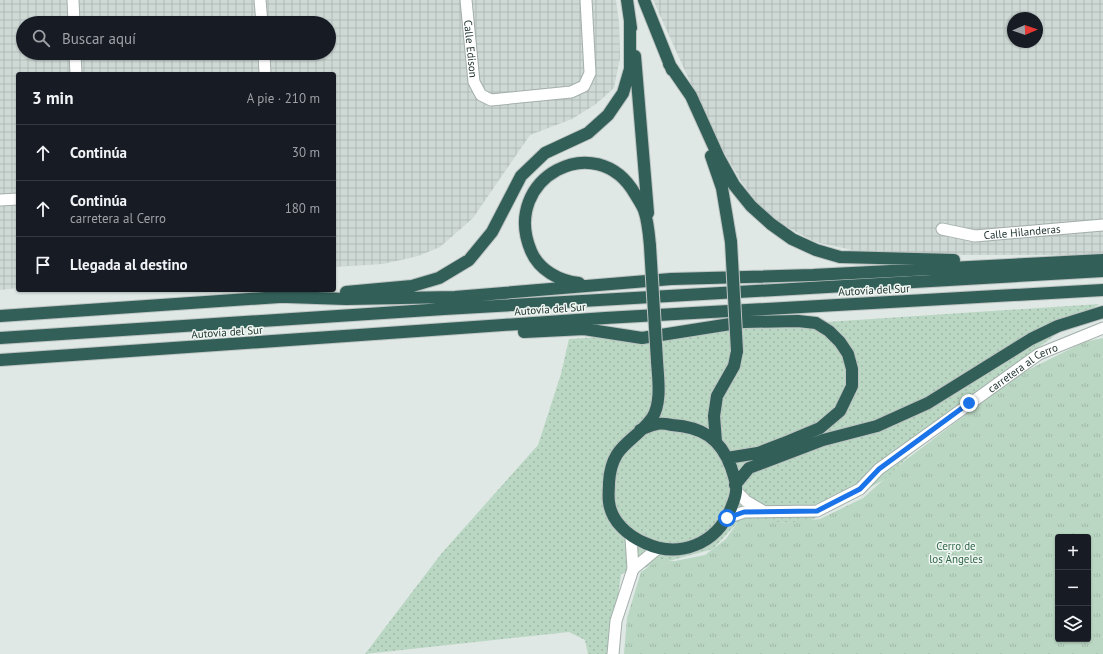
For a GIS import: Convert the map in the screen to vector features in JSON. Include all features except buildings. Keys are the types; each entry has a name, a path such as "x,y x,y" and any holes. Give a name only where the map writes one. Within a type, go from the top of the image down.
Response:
{"highway":[{"path":"628,0 638,79 657,361 657,405 652,417 619,451 610,467 609,502 618,522 631,537 656,549 680,549 694,546 716,533 727,518 736,488 749,468 823,440 877,426 928,403 1030,339 1058,326 1103,312"},
{"path":"644,0 670,64 713,160 722,188 731,242 738,351 734,366 717,396 714,416 716,442"},
{"path":"0,316 286,297 412,286 439,278 469,260 492,232 522,176 545,153 588,133 612,110 623,93 630,69 630,20"},
{"path":"670,64 691,96 719,158 734,185 751,206 771,224 792,239 816,250 840,257 985,260 1016,264"},
{"path":"596,285 569,282 556,278 544,269 534,257 525,237 524,214 529,199 538,184 550,174 561,167 592,162 608,167 620,174 630,185 644,210 650,246"},
{"path":"286,297 346,299 455,297 671,279 812,275 1103,260"},
{"name":"Autovía del Sur","path":"0,338 436,309 1103,271"},
{"name":"Autovía del Sur","path":"0,360 612,318 1103,290"},
{"path":"367,336 428,337 584,329 642,338 743,322 816,323 829,331 844,348 852,369 852,386 840,411 820,428 802,436 758,453 727,458"},
{"path":"640,430 657,424 690,426 706,434 716,442 727,458 736,488"}],"street":[{"path":"73,0 74,16"},
{"path":"260,0 261,16"},
{"name":"Calle Edison","path":"466,0 474,82 481,95 491,100 571,92 584,86 590,73 586,0"},
{"path":"75,60 76,72"},
{"path":"264,60 265,72"},
{"path":"0,200 16,199"},
{"name":"Calle Hilanderas","path":"942,229 975,236 1103,225"},
{"name":"carretera al Cerro","path":"727,518 744,512 817,511 860,489 879,469 1039,354 1103,328"},
{"path":"736,488 746,501 763,511"},
{"path":"613,654 616,621 633,569 631,537"},
{"path":"633,569 656,549"}],"shaded area":[{"path":"0,0 616,0 619,22 620,58 614,88 596,104 572,119 530,135 473,218 440,247 418,256 383,264 336,267 336,72 16,72 16,288 0,290"},
{"path":"653,0 1103,0 1103,255 949,255 857,251 815,242 767,216 741,181 715,137"}],"green space":[{"path":"1099,304 962,402 887,478 806,523 738,522 713,549 621,574 610,654 588,654 585,640 569,632 365,654 441,554 538,445 561,374 569,339"},
{"name":"Cerro de los Ángeles","path":"1103,338 1103,654 624,654 627,618 641,572 657,561 675,561 705,555 726,539 738,522 747,519 764,519 784,523 820,519 863,498 907,459 1018,375 1084,342"}],"route":[{"path":"727,518 744,512 817,511 860,489 879,469 969,403"}]}
